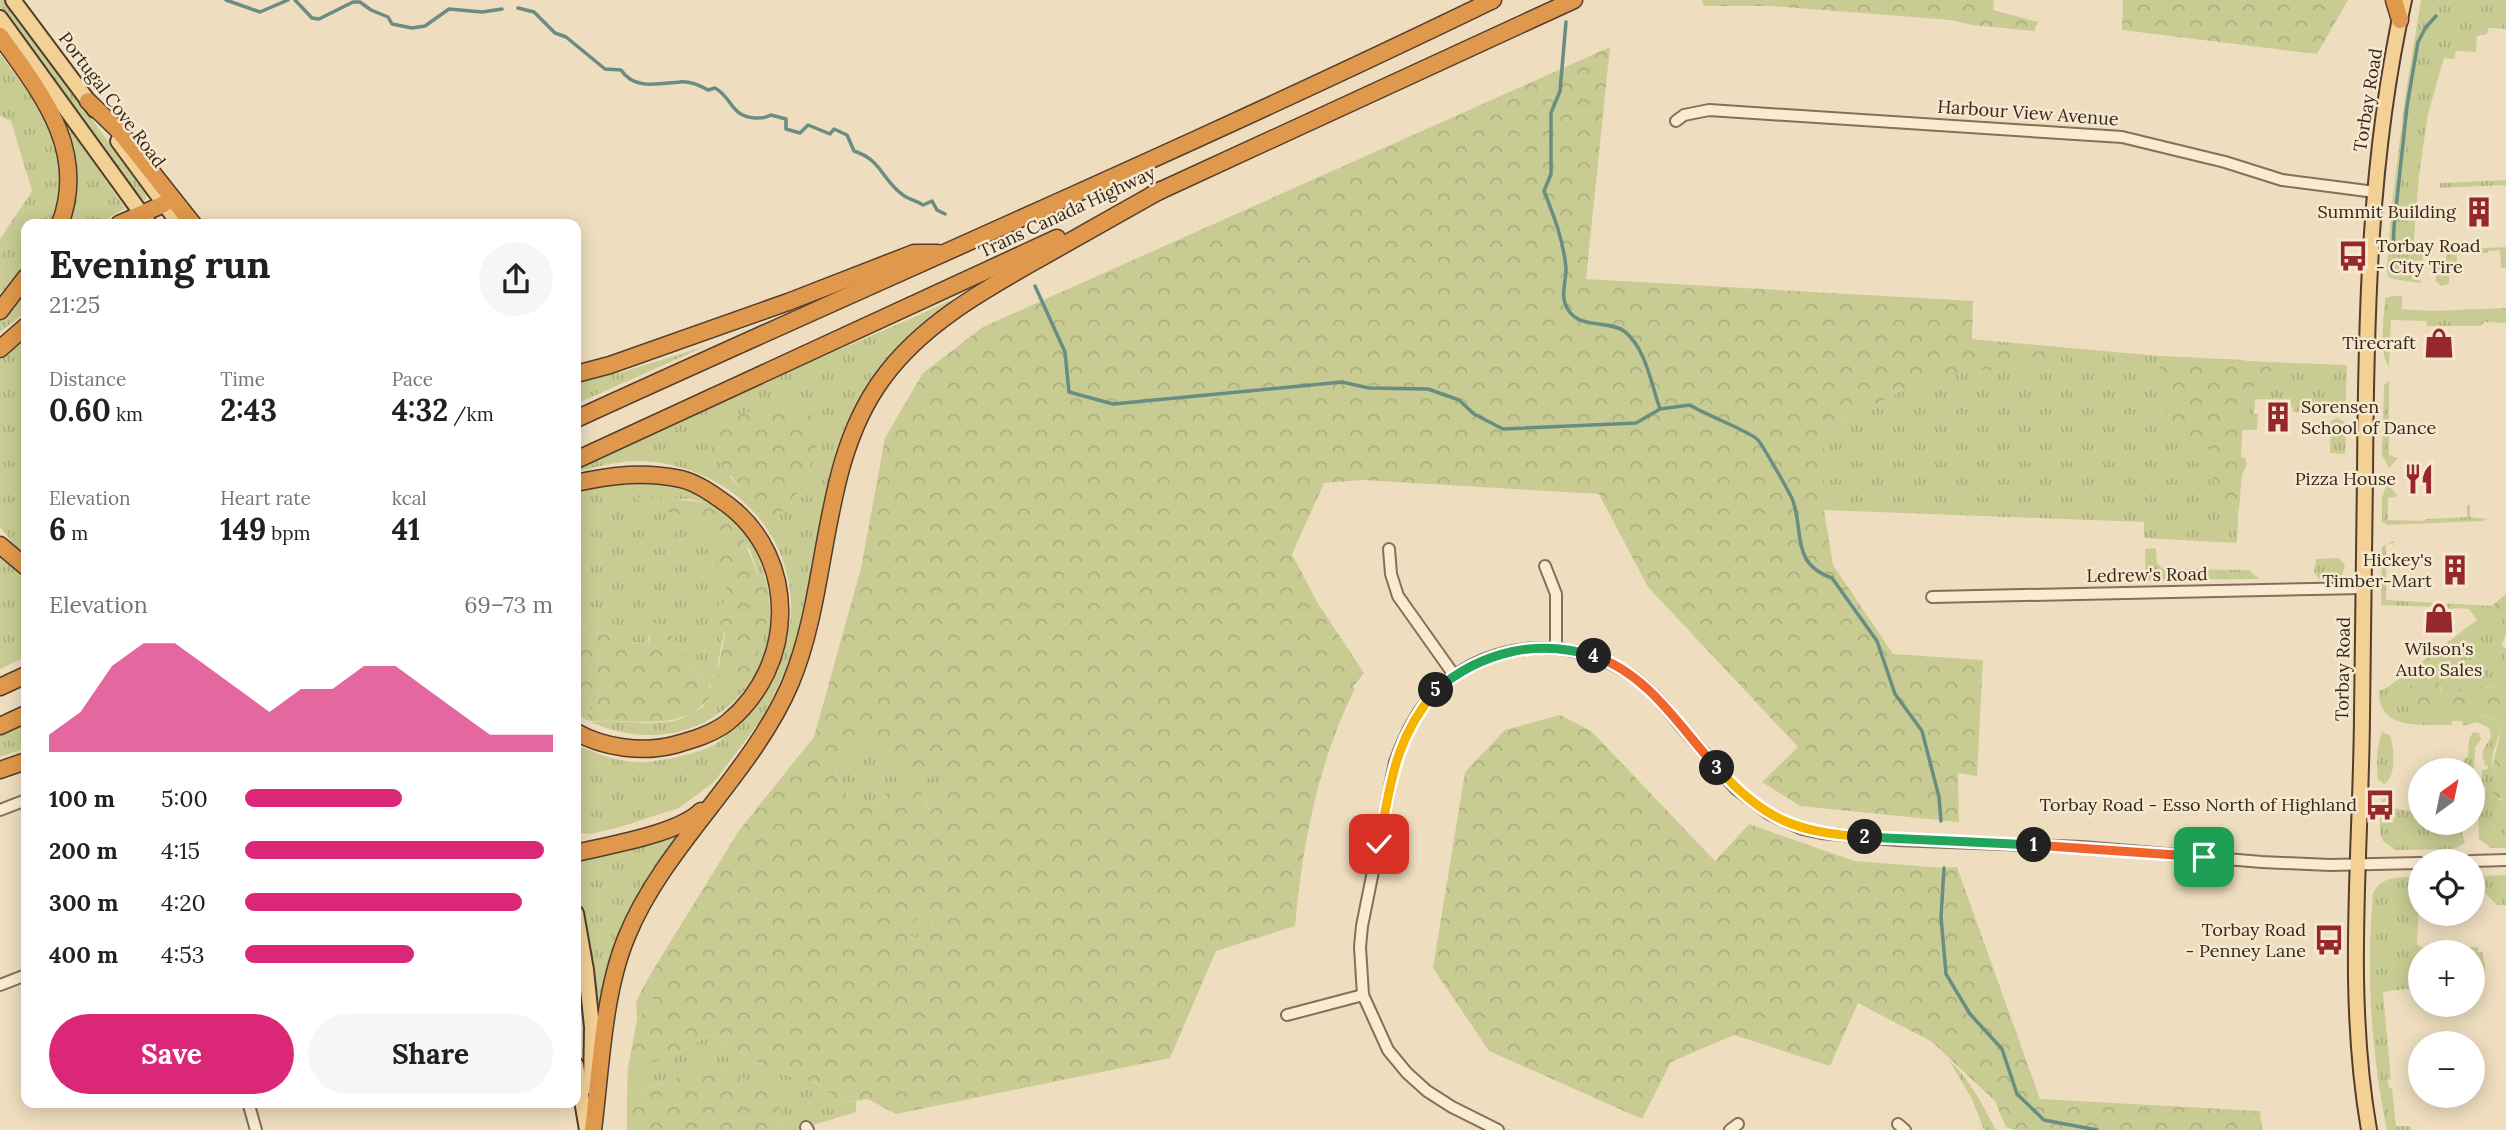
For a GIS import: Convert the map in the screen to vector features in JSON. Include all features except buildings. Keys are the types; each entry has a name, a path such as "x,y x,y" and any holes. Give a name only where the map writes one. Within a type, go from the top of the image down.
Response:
{"highway":[{"name":"Trans Canada Highway","path":"581,417 1336,76 1493,0"},
{"name":"Trans Canada Highway","path":"581,458 1574,0"},
{"path":"2394,0 2400,20"},
{"path":"0,36 40,92 60,131 67,161 69,188 62,219"},
{"path":"88,102 120,132 189,219"},
{"path":"591,1130 613,977 627,934 654,885 770,724 792,681 805,635 843,464 859,419 882,379 910,345 961,305 1161,190"},
{"path":"146,219 164,204"},
{"path":"581,373 763,311 914,253 944,254"},
{"path":"0,311 21,284"},
{"path":"0,349 21,330"},
{"path":"581,482 614,475 647,474 684,480 714,494 742,516 763,544 776,572 781,600 780,630 771,665 751,699 726,724 695,739 658,749 617,747 581,734"},
{"path":"0,545 21,563"},
{"path":"0,687 21,677"},
{"path":"0,726 21,716"},
{"path":"0,770 21,763"},
{"path":"581,852 692,820 726,785"}],"main road":[{"name":"Portugal Cove Road","path":"13,0 175,219"},
{"name":"Torbay Road","path":"2369,1130 2361,1069 2355,975 2356,865 2361,784 2366,350 2375,192 2382,126 2404,0"},
{"path":"0,18 146,219"},
{"path":"581,942 592,1027 591,1130"},
{"path":"581,1087 591,1130"}],"street":[{"name":"Harbour View Avenue","path":"1676,121 1684,114 1709,110 2122,137 2225,162 2282,180 2375,192"},
{"path":"1389,550 1391,574 1398,596 1454,675"},
{"path":"1545,566 1556,594 1556,647"},
{"name":"Ledrew's Road","path":"1932,597 2363,588"},
{"path":"1498,1130 1427,1091 1388,1050 1363,995 1360,947 1395,762 1402,741 1436,690 1454,675 1484,660 1513,650 1556,647 1599,658 1636,678 1666,708 1736,789 1769,814 1802,829 1821,833 2082,847 2262,862 2356,865 2408,863"},
{"path":"0,810 21,802"},
{"path":"2485,861 2506,860"},
{"path":"0,985 21,977"},
{"path":"1287,1015 1363,995"},
{"path":"250,1108 256,1130"}],"green space":[{"path":"0,0 5,0 145,192 145,200 139,197 0,7"},
{"path":"1702,0 1994,0 1993,10 2038,22 2034,31 1972,25 1951,20 1772,6 1704,6"},
{"path":"2123,0 2348,0 2317,54 2122,30"},
{"path":"2421,0 2506,0 2506,29 2488,28 2487,34 2477,36 2476,52 2456,51 2454,59 2444,58 2428,114 2419,175 2413,251 2423,253 2423,260 2413,261 2412,279 2422,281 2420,283 2392,279 2388,276 2387,268 2405,98"},
{"path":"1610,47 1586,279 1973,301 1972,339 1992,345 2052,350 2058,359 2057,363 2029,365 2003,371 1976,369 1939,380 1929,376 1824,432 1824,510 1833,565 1893,654 1983,660 1977,776 1958,773 1959,822 1800,806 1762,782 1798,747 1648,587 1599,494 1362,480 1324,483 1292,554 1317,602 1364,673 1353,687 1355,689 1331,745 1322,775 1307,835 1295,926 1216,951 1170,1058 896,1114 868,1099 841,1103 817,1083 788,1076 753,1060 710,1034 671,1056 628,1068 637,1019 653,1005 650,975 740,829 814,737 861,568 885,438 923,373 983,327","holes":["865,744 900,754 900,775 925,778 939,776 948,789 939,806 930,811 921,792 908,782 889,790 875,808 853,805 835,774 840,752","925,911 928,920 937,930 924,940 910,936 912,924"]},
{"path":"0,54 45,120 54,138 63,176 56,219 21,219 21,271 0,294 0,239 32,191 11,121 0,116"},
{"path":"68,126 125,208 107,219 69,219 76,175"},
{"path":"2506,180 2506,185 2440,188 2440,183"},
{"path":"2506,247 2506,268 2501,268 2500,250 2457,254 2456,273 2449,274 2449,284 2441,286 2436,281 2436,262 2446,262 2446,250"},
{"path":"2402,296 2402,309 2431,311 2506,308 2506,323 2427,326 2426,321 2391,320 2389,366 2384,353 2383,325 2385,298"},
{"path":"21,297 21,316 0,332 0,319"},
{"path":"954,299 897,347 881,364 855,404 836,451 794,651 764,716 714,782 679,808 620,827 591,834 581,833 581,747 629,762 645,762 687,755 716,744 743,718 766,689 782,655 787,637 791,601 786,572 776,545 761,521 743,501 695,472 667,464 630,461 581,471 581,466","holes":["809,470 789,507 763,515 729,476"]},
{"path":"21,335 21,550 0,527 0,359"},
{"path":"1971,339 2159,356 2245,360 2244,393 2269,376 2272,368 2269,362 2347,365 2346,398 2343,408 2322,403 2301,403 2301,412 2294,412 2292,407 2284,403 2273,406 2273,400 2255,399 2257,430 2242,430 2237,543 2144,538 2144,522 1824,510 1824,432 1929,376"},
{"path":"706,346 581,402 581,381 619,373"},
{"path":"2159,356 2269,362 2272,368 2270,376 2244,393 2241,457 2245,458 2247,464 2242,474 2239,510 2231,509 2219,497 2213,477 2212,450 2204,444 2176,437 2169,428"},
{"path":"2389,381 2389,455 2398,458 2389,468 2382,455 2384,385"},
{"path":"775,405 806,407 816,422 817,445 809,470 789,507 776,515 763,516 712,452 711,434 741,415"},
{"path":"2337,418 2345,422 2345,454 2330,453 2331,421"},
{"path":"658,480 682,485 711,499 736,520 745,532 760,560 769,593 760,580 750,550 708,503 689,499 634,498 705,526 715,544 712,565 716,576 731,595 718,675 761,642 770,610 771,642 767,656 737,698 720,713 700,724 658,735 613,730 591,722 656,723 677,720 703,707 711,687 709,681 693,670 682,645 673,639 666,624 649,636 648,645 621,641 602,633 592,636 581,626 581,487"},
{"path":"2386,486 2398,496 2388,498 2388,520 2424,521 2467,517 2467,505 2470,505 2470,517 2487,519 2388,525 2382,522 2382,498"},
{"path":"659,497 708,503 726,511 740,531 760,580 769,593 770,610 757,658 747,675 738,682 717,675 725,633 712,624 718,605 728,600 731,595 716,576 712,565 715,544 705,526 632,498"},
{"path":"2386,545 2386,600 2492,606 2506,611 2506,633 2502,646 2506,649 2506,686 2468,687 2454,696 2442,695 2441,687 2427,684 2409,686 2444,713 2474,713 2489,717 2501,726 2493,754 2493,765 2498,799 2506,801 2506,848 2491,848 2479,839 2479,835 2485,835 2485,770 2488,766 2485,765 2485,758 2482,758 2483,750 2491,737 2489,728 2477,722 2463,726 2462,721 2452,721 2452,725 2404,723 2394,720 2381,704 2379,691 2477,620 2469,609 2456,608 2446,612 2440,607 2381,605 2382,547"},
{"path":"2145,549 2156,549 2157,563 2163,569 2249,570 2259,579 2146,580"},
{"path":"0,551 21,567 21,659 0,669"},
{"path":"2339,558 2345,565 2340,581 2321,581 2314,572 2316,559"},
{"path":"2506,594 2506,611 2492,621 2482,622 2480,616"},
{"path":"654,623 666,624 673,639 682,645 693,670 709,681 711,695 702,706 691,713 666,721 652,722 584,719 594,707 589,695 581,688 581,626 592,636 602,633 620,641 625,638 631,643 648,645"},
{"path":"2436,679 2443,695 2454,696 2468,687 2506,686 2506,801 2493,796 2492,789 2495,784 2494,761 2501,726 2482,714 2438,713 2420,708 2406,691 2409,686 2427,684"},
{"path":"581,688 589,695 594,707 584,719 581,717"},
{"path":"1560,715 1591,731 1715,861 1749,824 1854,861 1957,867 2040,1099 2260,1111 2262,1130 2015,1130 2006,1127 1995,1101 1932,1042 1858,1003 1830,1066 1734,1035 1671,1062 1642,1119 1489,1051 1433,968 1465,772 1505,730"},
{"path":"21,723 21,750 0,757 0,733"},
{"path":"2382,732 2390,735 2393,754 2393,769 2384,784 2378,779 2377,765"},
{"path":"2473,732 2479,733 2481,739 2475,748 2474,758 2466,758"},
{"path":"865,744 901,754 925,778 939,775 948,789 939,806 931,812 921,792 889,790 875,808 853,805 835,774 840,752"},
{"path":"2387,794 2389,797 2387,807 2408,811 2408,835 2463,835 2465,843 2454,849 2395,850 2383,841 2380,834 2380,803 2384,798 2382,795"},
{"path":"691,827 654,873 598,1035 586,931 581,910 581,856"},
{"path":"2506,875 2506,905 2497,905 2485,893 2485,876"},
{"path":"2408,878 2408,926 2418,926 2417,940 2408,940 2408,989 2383,992 2391,1079 2388,1080 2389,1088 2392,1088 2396,1126 2409,1126 2412,1130 2387,1130 2377,1072 2371,1012 2373,894 2381,883"},
{"path":"925,910 928,920 937,930 924,940 910,936 912,924"},
{"path":"650,975 653,1005 637,1019 636,1002"},
{"path":"710,1034 753,1060 788,1076 817,1083 841,1103 856,1101 856,1112 797,1130 770,1130 784,1121 769,1090 719,1068 695,1069 681,1077 627,1094 628,1068 671,1056"},
{"path":"705,1059 715,1061 719,1068 769,1090 784,1121 770,1130 627,1130 627,1094 679,1077"},
{"path":"1949,1060 1970,1085 1996,1130 1984,1130 1972,1099"}],"waterway":[{"path":"226,0 260,12 288,0"},
{"path":"295,0 312,18 319,19 353,2 360,2 388,17 392,24 412,28 425,26 449,9 482,12 502,9"},
{"path":"518,8 534,12 555,33 566,37 605,69 621,70 633,81 648,84 687,82 708,90 715,88 736,110 747,117 762,118 771,115 786,119 786,129 800,133 808,125 830,134 834,129 847,135 854,151 870,159 903,195 923,205 932,201 937,210 945,214"},
{"path":"2393,253 2407,106 2418,42 2436,16"},
{"path":"1566,22 1560,91 1551,113 1551,174 1544,191 1563,249 1566,269 1564,301 1574,317 1618,328 1631,338 1643,357 1660,409"},
{"path":"1035,286 1065,352 1069,392 1113,404 1342,382 1369,388 1428,389 1459,400 1474,414 1503,429 1636,423 1660,409 1690,405 1753,436 1765,451 1793,501 1801,546 1810,565 1832,578 1877,641 1895,694 1922,731 1939,797 1941,821"},
{"path":"1944,868 1941,917 1946,974 1970,1014 2002,1049 2017,1094 2044,1120 2097,1130"}],"place":[{"name":"Summit Building","path":"2479,212"},
{"name":"Torbay Road - City Tire","path":"2353,256"},
{"name":"Tirecraft","path":"2439,343"},
{"name":"Sorensen School of Dance","path":"2278,417"},
{"name":"Pizza House","path":"2419,479"},
{"name":"Hickey's Timber-Mart","path":"2455,570"},
{"name":"Wilson's Auto Sales","path":"2439,618"},
{"name":"Torbay Road - Esso North of Highland","path":"2380,805"},
{"name":"Torbay Road - Penney Lane","path":"2329,940"}],"route":[{"path":"1379,844 1395,762 1402,741 1436,690 1454,675 1499,654 1517,649 1556,647 1599,658 1636,678 1751,803 1802,829 1896,839 2082,847 2204,857"}]}
